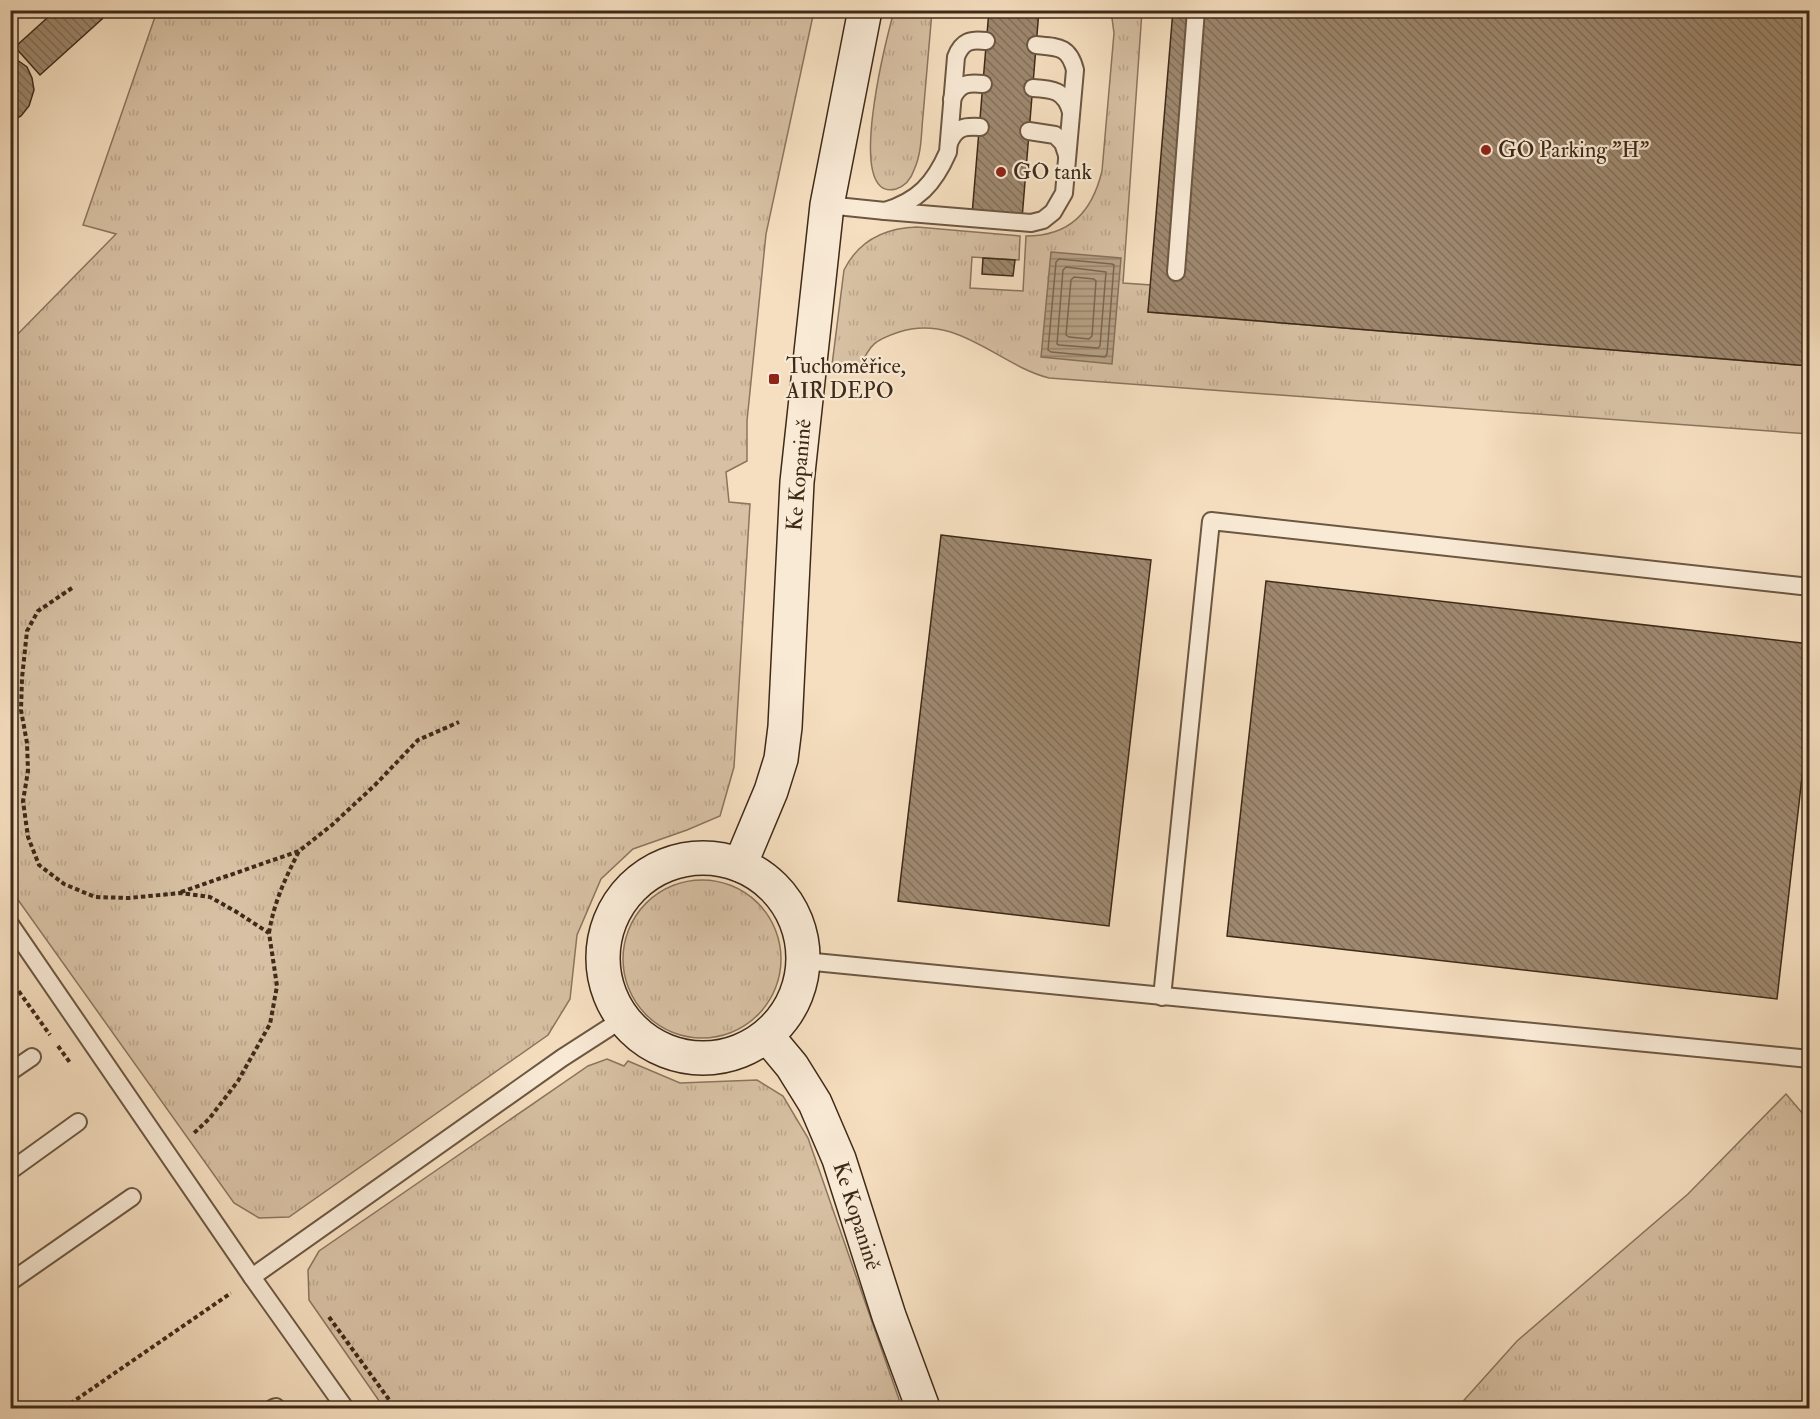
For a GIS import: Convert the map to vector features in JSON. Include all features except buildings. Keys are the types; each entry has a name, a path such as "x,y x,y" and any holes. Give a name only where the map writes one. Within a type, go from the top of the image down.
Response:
{"street":[{"name":"Ke Kopanině","path":"740,865 771,791 781,759 785,727 797,482 827,206 865,10"},
{"path":"687,860 723,860 740,865 771,885 791,910 800,933 804,961 800,984 789,1010 780,1024 767,1036 750,1047 732,1054 713,1058 693,1058 654,1045 624,1018 607,985 604,948 615,912 637,883 652,872 669,864 687,860"},
{"name":"Ke Kopanině","path":"767,1036 804,1084 815,1103 839,1159 889,1316 923,1408"}],"lane":[{"path":"1176,272 1196,10"},
{"path":"885,211 905,205 918,196 942,166 948,152 956,57 961,46 970,40 986,41"},
{"path":"827,206 1031,223 1043,220 1053,212 1064,192 1074,70 1070,57 1062,48 1036,45"},
{"path":"952,99 958,89 966,83 983,84"},
{"path":"1033,88 1058,91 1067,100 1071,113"},
{"path":"949,143 958,129 967,126 980,127"},
{"path":"1029,131 1055,135 1062,143 1067,156"},
{"path":"1162,997 1211,521 1809,587"},
{"path":"10,924 252,1277 345,1408"},
{"path":"804,961 1809,1059"},
{"path":"252,1277 552,1065 624,1018"},
{"path":"10,1072 32,1057"},
{"path":"10,1171 78,1122"},
{"path":"10,1282 132,1197"}],"path":[{"path":"72,588 38,611 27,631 21,710 27,743 28,771 23,801 28,837 39,866 64,884 95,897 129,898 180,893 210,897 269,933"},
{"path":"180,893 299,851 332,825 418,741 459,722"},
{"path":"193,1134 209,1119 238,1081 270,1024 277,986 269,933 273,909 284,880 299,851"},
{"path":"64,1408 231,1293"},
{"path":"330,1317 390,1401"}],"green space":[{"path":"157,11 814,11 766,234 747,421 747,461 726,472 729,502 750,504 734,767 720,816 633,849 601,879 577,935 570,999 548,1035 289,1217 259,1218 234,1203 11,890 11,341 116,234 83,225"},
{"path":"894,11 932,11 921,143 913,173 902,186 896,189 880,186 872,170 870,145 878,81"},
{"path":"1111,11 1142,11 1123,283 1151,285 1148,312 1809,366 1809,434 1049,378 1030,372 977,343 940,329 920,328 884,338 870,348 860,367 832,365 844,270 865,243 884,233 917,227 1020,236 1019,260 972,257 970,288 1023,291 1026,236 1055,232 1067,226 1085,210 1098,186 1102,171 1114,33"},
{"path":"702,880 717,881 732,886 746,893 758,903 768,915 775,929 780,944 780,974 775,989 768,1003 758,1015 746,1025 732,1032 717,1037 702,1038 687,1037 672,1032 658,1025 646,1015 636,1003 629,989 624,974 623,959 624,944 629,929 636,915 646,903 658,893 672,886 687,881"},
{"path":"607,1059 624,1066 628,1061 680,1083 757,1080 783,1096 808,1138 902,1408 384,1408 309,1300 308,1270 319,1251 588,1066"},
{"path":"1786,1094 1809,1121 1809,1408 1457,1408 1517,1341 1688,1194"}],"water":[{"path":"1051,252 1121,258 1112,364 1041,357"}],"place":[{"name":"GO Parking \"H\"","path":"1486,150"},
{"name":"GO tank","path":"1001,172"},
{"name":"Tuchoměřice, AIR DEPO","path":"774,379"}]}
